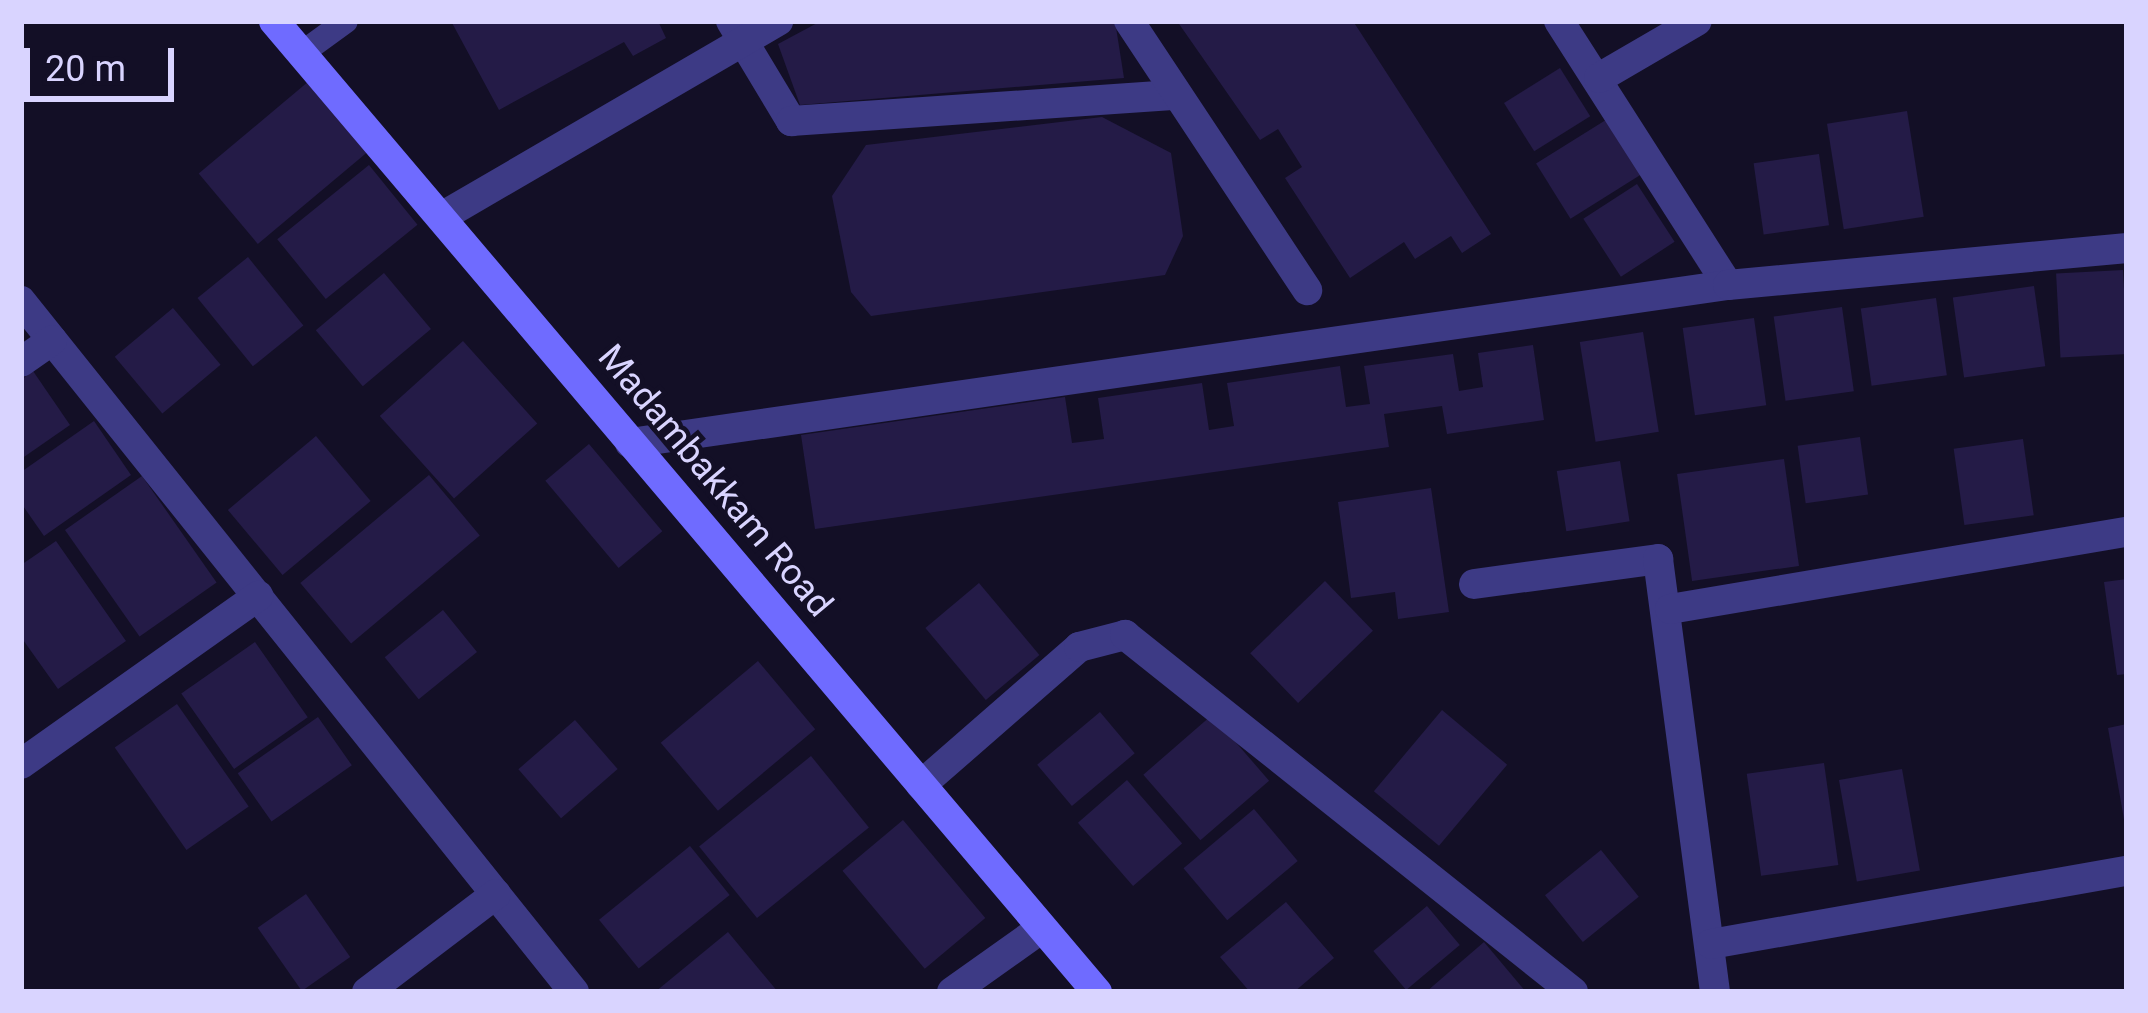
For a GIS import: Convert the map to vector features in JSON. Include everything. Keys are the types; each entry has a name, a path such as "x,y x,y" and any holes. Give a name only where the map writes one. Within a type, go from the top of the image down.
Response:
{"street":[{"name":"Madambakkam Road","path":"274,21 443,215 1096,992"},
{"path":"443,215 738,31 778,21"},
{"path":"1129,21 1307,290"},
{"path":"1559,21 1728,285"},
{"path":"1599,79 1697,21"},
{"path":"738,31 791,121 1176,95"},
{"path":"630,443 1728,285 2127,248"},
{"path":"21,301 574,992"},
{"path":"21,362 52,340"},
{"path":"1670,609 2127,532"},
{"path":"1474,584 1644,555 1663,568 1714,992"},
{"path":"21,764 258,596"},
{"path":"921,785 1079,647 1125,635 1573,992"},
{"path":"1711,944 2127,871"},
{"path":"367,992 496,894"},
{"path":"952,992 1042,928"}],"lane":[{"path":"302,53 346,21"}],"building":[{"path":"451,21 658,21 666,38 633,56 624,42 499,110"},
{"path":"821,21 1115,21 1124,78 800,105 778,44"},
{"path":"1177,21 1353,21 1491,234 1462,253 1451,236 1415,259 1404,242 1350,278 1285,178 1302,167 1278,129 1260,140"},
{"path":"1560,68 1590,116 1534,151 1504,103"},
{"path":"309,81 368,151 258,244 199,174"},
{"path":"1907,111 1924,217 1844,229 1827,124"},
{"path":"1102,117 1171,153 1183,236 1165,275 871,316 851,292 832,196 866,145"},
{"path":"1609,118 1643,173 1571,219 1536,164"},
{"path":"1819,154 1829,225 1764,234 1754,163"},
{"path":"369,165 417,225 326,299 277,239"},
{"path":"1637,184 1675,242 1621,277 1583,219"},
{"path":"248,257 303,325 253,366 197,298"},
{"path":"2123,270 2127,354 2060,357 2056,274"},
{"path":"384,273 431,329 363,386 316,330"},
{"path":"2034,286 2045,366 1964,378 1953,297"},
{"path":"1936,298 1947,375 1872,386 1861,309"},
{"path":"1842,307 1854,391 1786,401 1774,317"},
{"path":"173,308 221,365 162,414 115,357"},
{"path":"1754,318 1766,405 1695,415 1683,328"},
{"path":"1643,332 1659,432 1596,442 1580,342"},
{"path":"463,341 537,423 454,498 380,416"},
{"path":"1533,345 1544,420 1447,434 1442,406 1384,414 1389,447 815,529 801,435 1065,397 1072,443 1104,439 1098,398 1202,383 1209,430 1234,426 1227,383 1340,366 1346,407 1370,404 1364,366 1453,354 1459,391 1483,387 1478,353"},
{"path":"33,371 70,425 21,459 21,380"},
{"path":"94,421 131,475 44,536 21,503 21,472"},
{"path":"316,436 371,501 283,575 228,510"},
{"path":"1860,437 1868,494 1806,503 1798,446"},
{"path":"2023,439 2034,515 1964,525 1954,449"},
{"path":"589,444 662,531 619,568 545,481"},
{"path":"1784,459 1799,566 1692,581 1677,474"},
{"path":"1620,461 1630,521 1566,531 1557,471"},
{"path":"429,475 480,536 351,644 300,583"},
{"path":"142,476 217,582 140,636 65,530"},
{"path":"1431,488 1449,612 1398,619 1395,592 1351,598 1338,502"},
{"path":"56,541 126,641 58,689 21,637 21,565"},
{"path":"2127,579 2127,674 2117,675 2104,582"},
{"path":"1325,581 1373,631 1298,703 1250,653"},
{"path":"979,583 1039,655 986,700 925,628"},
{"path":"443,610 477,652 419,699 385,657"},
{"path":"255,642 308,717 234,769 181,694"},
{"path":"758,661 815,729 718,811 661,743"},
{"path":"177,704 249,806 186,850 115,748"},
{"path":"1442,710 1507,765 1439,846 1374,791"},
{"path":"1100,712 1135,753 1072,806 1037,765"},
{"path":"1212,715 1269,781 1200,840 1143,775"},
{"path":"318,717 352,765 272,822 238,773"},
{"path":"575,720 618,769 561,818 518,769"},
{"path":"2127,724 2127,824 2125,825 2108,728"},
{"path":"811,756 869,827 757,918 699,847"},
{"path":"1824,763 1838,865 1761,876 1747,774"},
{"path":"1902,769 1920,870 1857,882 1839,780"},
{"path":"1127,780 1182,843 1133,886 1078,823"},
{"path":"1254,809 1298,861 1227,920 1184,868"},
{"path":"903,820 985,918 925,969 842,871"},
{"path":"690,846 730,895 639,969 599,920"},
{"path":"1601,850 1639,897 1583,942 1545,895"},
{"path":"306,894 350,957 302,991 258,928"},
{"path":"1286,902 1334,958 1294,992 1250,992 1220,957"},
{"path":"1427,906 1460,945 1406,990 1373,951"},
{"path":"728,932 778,992 655,992"},
{"path":"1484,942 1526,992 1426,992"}]}
